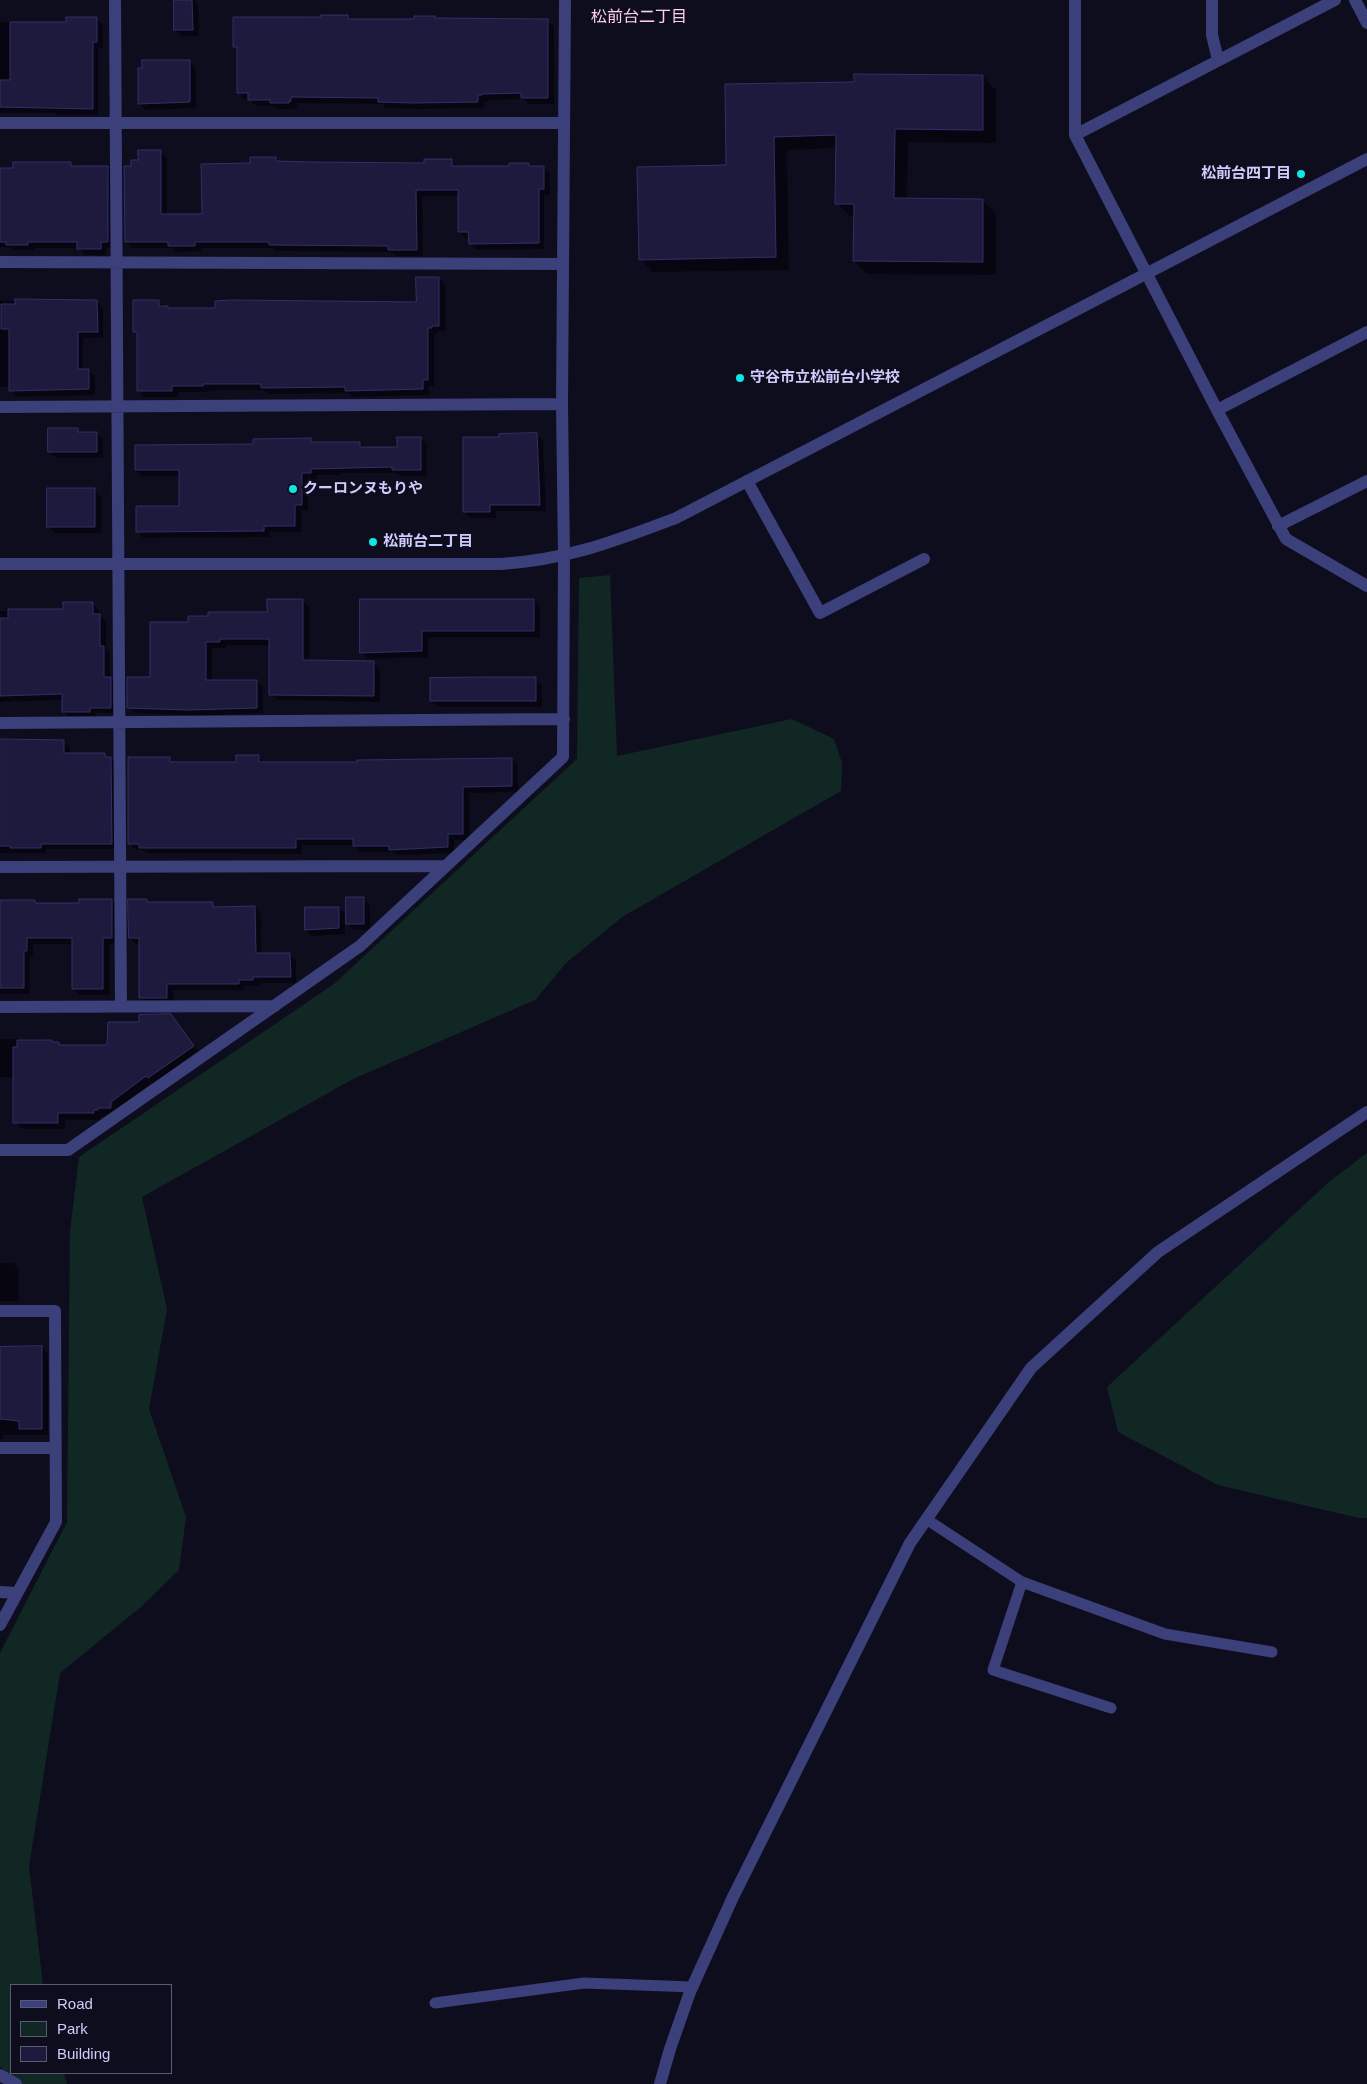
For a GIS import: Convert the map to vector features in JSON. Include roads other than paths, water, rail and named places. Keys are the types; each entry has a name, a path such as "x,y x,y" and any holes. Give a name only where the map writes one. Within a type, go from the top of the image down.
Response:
{"street":[{"path":"115,0 121,1006"},
{"path":"0,1150 68,1150 275,1006 360,946 563,757 562,264 565,0"},
{"path":"1075,0 1075,135 1286,539 1367,586"},
{"path":"1212,0 1212,35 1218,60"},
{"path":"1075,135 1334,0"},
{"path":"1356,0 1367,23"},
{"path":"0,123 564,123"},
{"path":"0,564 501,564 564,556 613,542 676,518 1367,159"},
{"path":"0,262 562,264"},
{"path":"1217,410 1367,332"},
{"path":"0,406 562,404"},
{"path":"747,481 820,613 924,559"},
{"path":"1278,526 1367,481"},
{"path":"0,723 564,719"},
{"path":"0,867 446,866"},
{"path":"0,1007 275,1006"},
{"path":"660,2084 692,1987 733,1897 910,1543 1031,1368 1158,1252 1367,1112"},
{"path":"0,1311 55,1311 56,1448 56,1522 0,1624"},
{"path":"0,1448 56,1448"},
{"path":"0,1592 17,1593"},
{"path":"0,2075 16,2084"}],"lane":[{"path":"926,1519 1022,1582 1165,1634 1272,1652"},
{"path":"1022,1582 993,1670 1111,1708"},
{"path":"435,2003 584,1983 692,1987"}],"place":[{"name":"松前台四丁目","path":"1301,174"},
{"name":"守谷市立松前台小学校","path":"740,378"},
{"name":"クーロンヌもりや","path":"293,489"},
{"name":"松前台二丁目","path":"373,542"}],"district":[{"name":"松前台二丁目","path":"639,18"}]}
